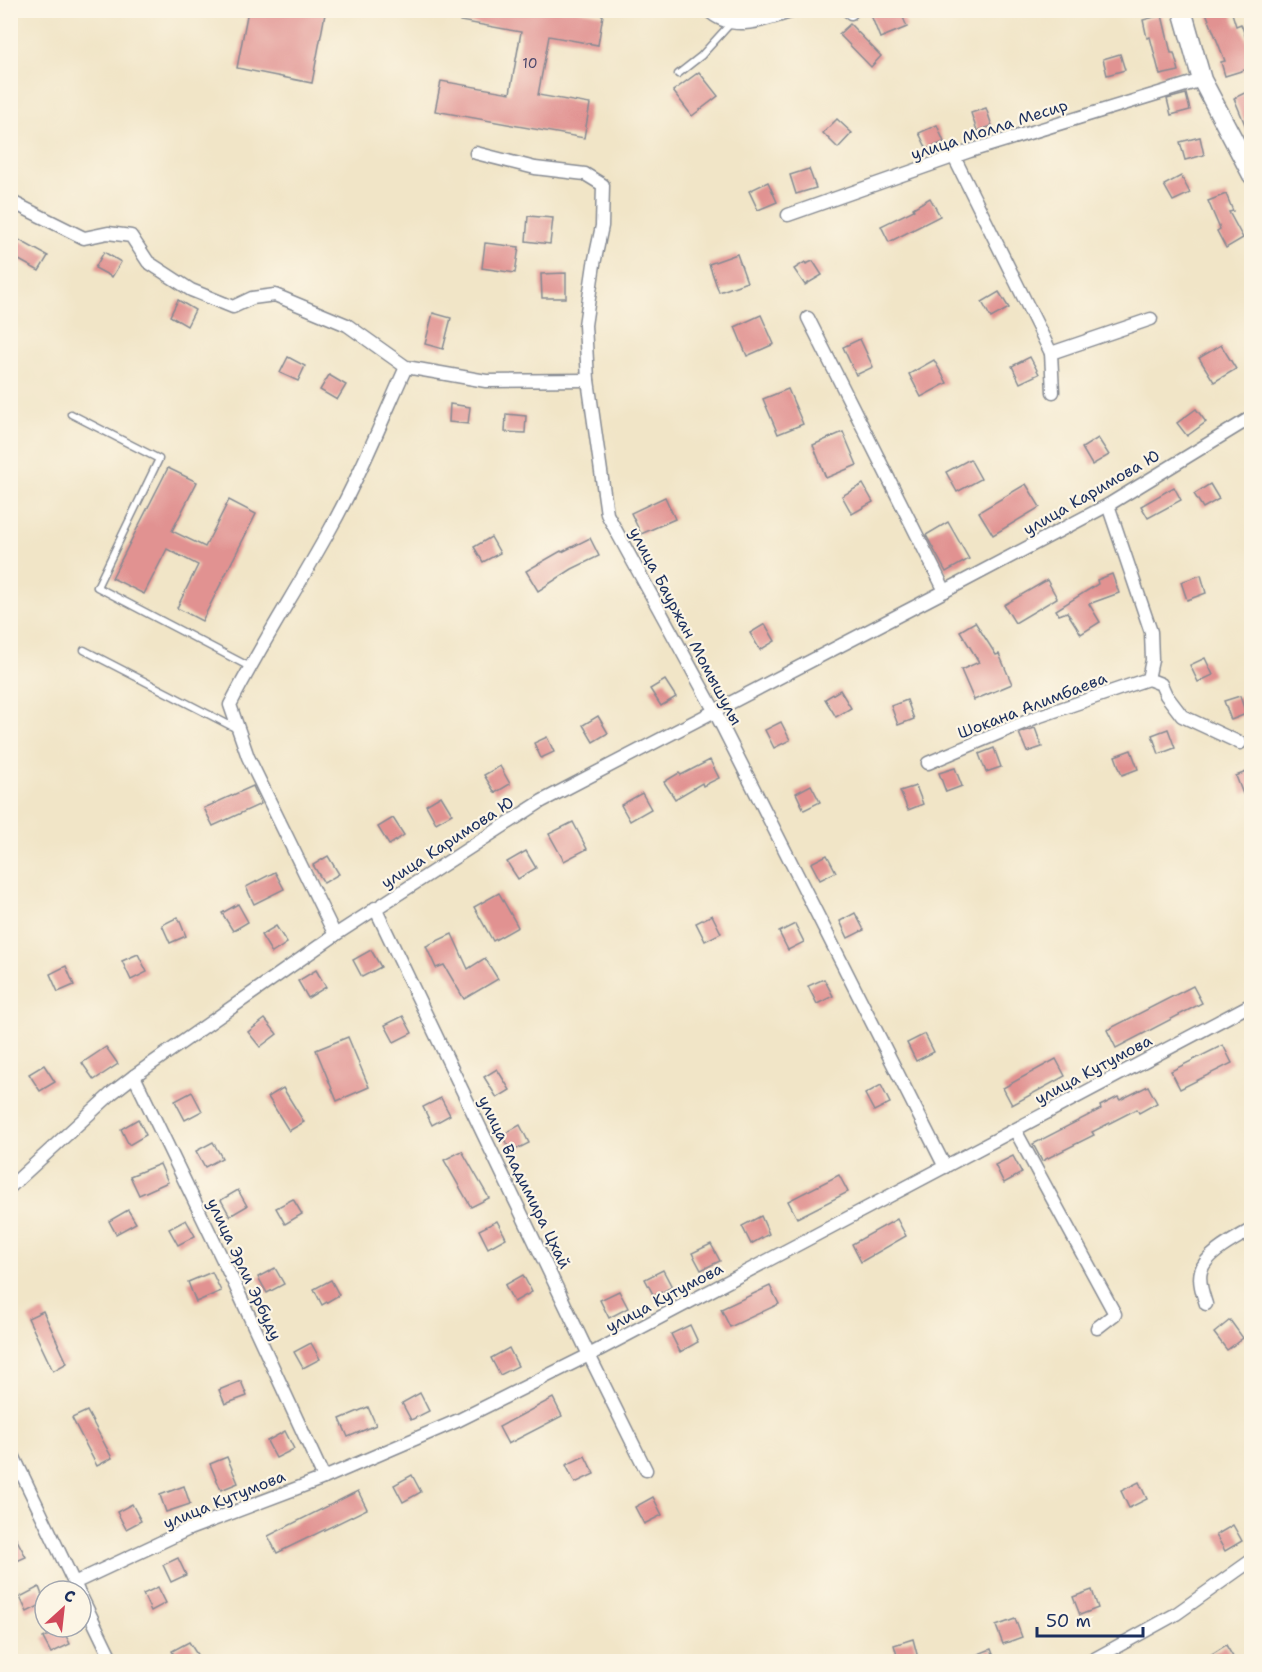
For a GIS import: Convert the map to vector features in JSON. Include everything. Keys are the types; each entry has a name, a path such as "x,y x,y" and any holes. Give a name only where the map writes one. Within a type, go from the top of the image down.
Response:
{"main road":[{"path":"1182,10 1202,80 1251,175"}],"street":[{"path":"708,10 717,19 731,23 751,23 798,10"},
{"name":"улица Молла Месир","path":"788,215 954,157 1202,80"},
{"name":"улица Бауржан Момышулы","path":"476,153 535,168 585,174 603,185 602,226 585,326 588,380 607,514 714,710 945,1167"},
{"path":"954,157 1051,353 1053,392"},
{"path":"10,201 84,238 108,233 131,236 148,262 191,290 233,307 252,298 275,295 347,325 406,367 486,381 588,380"},
{"path":"808,318 945,591"},
{"path":"1051,353 1151,319"},
{"path":"334,935 248,757 230,705 352,488 406,367"},
{"name":"улица Каримова Ю","path":"10,1187 112,1093 134,1076 334,935 542,801 1108,505 1251,417"},
{"path":"1108,505 1151,632 1152,660 1149,679 1161,684 1166,695 1182,716 1240,743"},
{"name":"Шокана Алимбаева","path":"928,764 1037,717 1149,679"},
{"name":"улица Владимира Цхай","path":"375,908 646,1470"},
{"name":"улица Кутумова","path":"92,1579 189,1529 324,1478 459,1419 589,1354 1251,1004"},
{"name":"улица Эрли Эрбуду","path":"134,1076 234,1283 324,1478"},
{"path":"1015,1130 1115,1314 1097,1328"},
{"path":"1206,1304 1201,1271 1211,1254 1251,1229"},
{"path":"10,1449 72,1579"},
{"path":"1089,1662 1176,1614 1251,1560"},
{"path":"93,1621 113,1662"}],"lane":[{"path":"678,75 701,56 731,23"},
{"path":"71,414 159,459 97,587 250,667"},
{"path":"84,650 237,729"}],"building":[{"path":"248,10 308,10 325,14 312,83 237,68"},
{"path":"462,10 576,10 603,15 598,45 549,36 538,95 590,104 584,138 435,111 441,81 510,93 521,32 460,21"},
{"path":"869,10 900,10 907,27 880,38"},
{"path":"1205,10 1231,10 1236,26 1241,24 1251,52 1251,68 1225,76 1221,62 1225,61"},
{"path":"1162,15 1171,53 1174,53 1179,71 1160,75 1143,20"},
{"path":"850,24 881,56 871,67 839,34"},
{"path":"1120,54 1125,70 1107,75 1103,59"},
{"path":"699,72 718,96 692,116 673,91"},
{"path":"1251,90 1251,139 1234,98"},
{"path":"1186,94 1190,110 1171,115 1167,99"},
{"path":"986,108 992,126 977,131 971,113"},
{"path":"837,119 852,133 838,148 823,133"},
{"path":"937,125 944,142 927,149 919,133"},
{"path":"1200,137 1204,155 1185,160 1180,142"},
{"path":"809,169 816,188 796,194 790,175"},
{"path":"1181,176 1190,193 1173,201 1164,185"},
{"path":"768,182 777,202 758,210 749,191"},
{"path":"1226,194 1233,211 1229,212 1243,238 1226,248 1217,231 1220,229 1208,201"},
{"path":"930,198 940,216 889,242 881,226 914,210 913,208"},
{"path":"528,216 553,218 550,244 526,241"},
{"path":"10,235 48,256 39,271 10,255"},
{"path":"485,243 519,247 515,273 482,268"},
{"path":"104,252 121,262 112,277 95,268"},
{"path":"737,254 747,282 719,292 709,264"},
{"path":"813,261 822,275 805,285 794,269 805,262 806,264"},
{"path":"566,273 566,298 542,298 541,274"},
{"path":"999,292 1009,308 991,318 982,302"},
{"path":"178,300 195,310 187,326 170,316"},
{"path":"433,313 451,318 443,349 425,344"},
{"path":"761,315 774,344 747,356 735,327"},
{"path":"860,339 873,367 856,375 843,347"},
{"path":"1221,345 1236,369 1214,382 1199,358"},
{"path":"288,357 305,366 298,381 280,373"},
{"path":"1030,357 1039,374 1020,383 1012,366"},
{"path":"934,360 947,383 921,397 909,374"},
{"path":"329,375 346,385 337,400 320,390"},
{"path":"788,389 803,424 778,434 763,399"},
{"path":"450,404 470,407 468,424 449,422"},
{"path":"1196,409 1206,422 1187,436 1177,423"},
{"path":"506,414 526,416 525,433 505,432"},
{"path":"843,432 857,465 826,478 813,445"},
{"path":"1098,438 1109,455 1092,465 1082,448"},
{"path":"970,459 981,479 957,492 946,472"},
{"path":"168,468 197,482 172,531 205,547 229,500 256,514 202,621 177,608 198,565 167,549 144,594 112,578"},
{"path":"863,484 873,502 852,514 842,496"},
{"path":"1026,484 1040,507 993,535 979,512"},
{"path":"1210,484 1219,499 1203,508 1194,494"},
{"path":"1174,487 1181,500 1148,518 1141,506"},
{"path":"665,497 675,519 641,534 631,513"},
{"path":"948,522 969,559 946,572 926,535"},
{"path":"491,537 500,553 483,562 474,547"},
{"path":"590,538 599,556 572,569 538,591 526,571"},
{"path":"1112,574 1119,593 1089,604 1100,622 1081,634 1067,612 1059,615 1056,610 1098,584 1097,580"},
{"path":"1201,575 1206,593 1187,600 1181,582"},
{"path":"1047,580 1057,598 1015,623 1004,605"},
{"path":"975,622 996,655 999,654 1012,684 974,700 961,670 979,662 960,631"},
{"path":"765,624 775,641 760,650 750,633"},
{"path":"1205,658 1213,675 1198,682 1190,665"},
{"path":"665,680 676,697 661,706 650,689"},
{"path":"840,690 851,708 836,717 825,699"},
{"path":"1240,696 1246,714 1231,720 1224,701"},
{"path":"907,700 914,719 898,725 891,706"},
{"path":"598,716 608,733 593,742 583,725"},
{"path":"781,722 790,740 774,748 765,730"},
{"path":"1035,728 1042,747 1027,752 1019,733"},
{"path":"1168,729 1175,748 1159,754 1152,735"},
{"path":"547,737 554,752 541,758 534,743"},
{"path":"994,748 1001,767 986,772 979,754"},
{"path":"1131,750 1138,769 1122,775 1115,756"},
{"path":"710,760 719,778 703,786 702,783 675,799 664,782"},
{"path":"500,766 510,784 495,793 484,775"},
{"path":"955,768 962,786 946,792 939,773"},
{"path":"1251,770 1251,791 1243,794 1236,776"},
{"path":"811,785 820,802 804,810 796,793"},
{"path":"253,786 261,804 213,826 204,808"},
{"path":"916,786 923,804 908,810 900,791"},
{"path":"642,793 651,809 630,821 621,805"},
{"path":"441,796 452,814 436,823 426,805"},
{"path":"393,818 404,835 389,845 378,827"},
{"path":"573,822 587,849 564,861 549,834"},
{"path":"526,851 536,868 518,879 507,862"},
{"path":"827,855 836,872 820,880 811,863"},
{"path":"328,856 339,874 324,883 313,865"},
{"path":"275,872 284,889 254,904 246,887"},
{"path":"499,893 518,927 493,941 474,907"},
{"path":"238,904 248,922 233,931 222,913"},
{"path":"855,913 864,930 848,938 840,921"},
{"path":"712,915 721,933 705,941 696,923"},
{"path":"178,917 186,936 170,943 162,925"},
{"path":"795,924 804,942 788,950 779,932"},
{"path":"276,926 287,943 272,953 261,935"},
{"path":"452,934 468,969 485,958 498,979 464,999 444,965 436,968 426,946"},
{"path":"371,950 381,967 362,977 353,960"},
{"path":"138,954 147,972 131,980 122,961"},
{"path":"66,966 74,985 58,992 50,974"},
{"path":"316,970 326,987 308,998 298,981"},
{"path":"824,979 833,996 817,1004 808,986"},
{"path":"1193,986 1202,1003 1116,1048 1107,1030"},
{"path":"403,1016 412,1033 394,1042 385,1025"},
{"path":"265,1019 277,1034 260,1047 248,1032"},
{"path":"925,1034 934,1052 916,1061 907,1043"},
{"path":"348,1037 369,1087 337,1101 316,1050"},
{"path":"1223,1045 1232,1063 1180,1089 1171,1071"},
{"path":"106,1047 118,1064 94,1080 82,1063"},
{"path":"1056,1059 1065,1076 1012,1105 1003,1088"},
{"path":"44,1065 55,1082 40,1091 29,1074"},
{"path":"497,1069 510,1090 497,1098 484,1077"},
{"path":"881,1085 890,1103 874,1111 865,1094"},
{"path":"1148,1086 1157,1103 1139,1113 1137,1109 1092,1132 1094,1135 1042,1161 1033,1144 1101,1109 1100,1106 1118,1097 1120,1100"},
{"path":"283,1088 304,1122 289,1131 268,1097"},
{"path":"192,1092 202,1111 185,1120 175,1101"},
{"path":"441,1098 450,1115 432,1125 423,1107"},
{"path":"138,1119 146,1135 129,1145 121,1129"},
{"path":"520,1125 529,1143 511,1152 502,1135"},
{"path":"213,1142 222,1158 205,1167 196,1151"},
{"path":"462,1151 489,1198 471,1207 444,1160"},
{"path":"1013,1156 1022,1173 1004,1183 995,1165"},
{"path":"160,1164 168,1182 139,1195 130,1176"},
{"path":"839,1175 848,1192 797,1218 788,1201"},
{"path":"238,1190 247,1206 230,1216 221,1200"},
{"path":"293,1199 302,1214 285,1224 276,1208"},
{"path":"128,1210 136,1223 116,1234 109,1221"},
{"path":"761,1216 769,1234 751,1244 742,1226"},
{"path":"897,1219 906,1236 861,1262 852,1244"},
{"path":"186,1220 195,1236 178,1245 169,1229"},
{"path":"497,1221 506,1238 488,1248 479,1230"},
{"path":"711,1244 720,1261 701,1270 692,1253"},
{"path":"275,1268 284,1284 267,1293 258,1277"},
{"path":"663,1270 672,1287 654,1296 645,1279"},
{"path":"212,1272 221,1291 196,1302 188,1282"},
{"path":"523,1275 532,1292 514,1302 505,1285"},
{"path":"331,1280 339,1295 322,1305 314,1289"},
{"path":"770,1286 779,1304 730,1327 721,1309"},
{"path":"619,1291 628,1308 609,1318 600,1300"},
{"path":"43,1311 67,1363 53,1371 28,1318"},
{"path":"1230,1320 1243,1338 1227,1350 1214,1333"},
{"path":"690,1325 698,1342 680,1352 671,1334"},
{"path":"311,1343 320,1359 303,1368 294,1352"},
{"path":"509,1348 518,1366 500,1375 491,1358"},
{"path":"241,1381 247,1396 225,1404 219,1390"},
{"path":"420,1393 429,1411 411,1420 402,1403"},
{"path":"553,1398 562,1416 508,1444 499,1427"},
{"path":"368,1407 376,1425 348,1437 340,1419"},
{"path":"87,1411 112,1458 97,1466 72,1418"},
{"path":"285,1431 294,1449 276,1458 267,1441"},
{"path":"585,1456 594,1474 575,1483 566,1465"},
{"path":"227,1457 238,1483 221,1490 210,1464"},
{"path":"412,1475 421,1492 403,1502 394,1485"},
{"path":"1139,1482 1147,1499 1129,1508 1121,1491"},
{"path":"184,1486 190,1504 166,1512 160,1495"},
{"path":"358,1491 367,1509 277,1553 268,1536"},
{"path":"653,1497 662,1515 644,1524 635,1507"},
{"path":"132,1504 141,1521 126,1529 117,1512"},
{"path":"1233,1525 1242,1541 1225,1551 1216,1535"},
{"path":"10,1527 26,1557 10,1564"},
{"path":"178,1558 186,1575 171,1582 163,1565"},
{"path":"158,1587 166,1603 151,1611 143,1594"},
{"path":"33,1590 33,1609 27,1612 20,1597"},
{"path":"1092,1590 1098,1608 1080,1615 1073,1597"},
{"path":"1015,1619 1022,1637 1003,1644 996,1626"},
{"path":"44,1639 68,1639 70,1644 51,1653"},
{"path":"913,1639 918,1658 899,1662 894,1645"},
{"path":"189,1642 198,1656 189,1662 177,1662 172,1651"},
{"path":"1226,1645 1236,1662 1199,1662"},
{"path":"991,1649 996,1662 961,1662 961,1661"}]}
